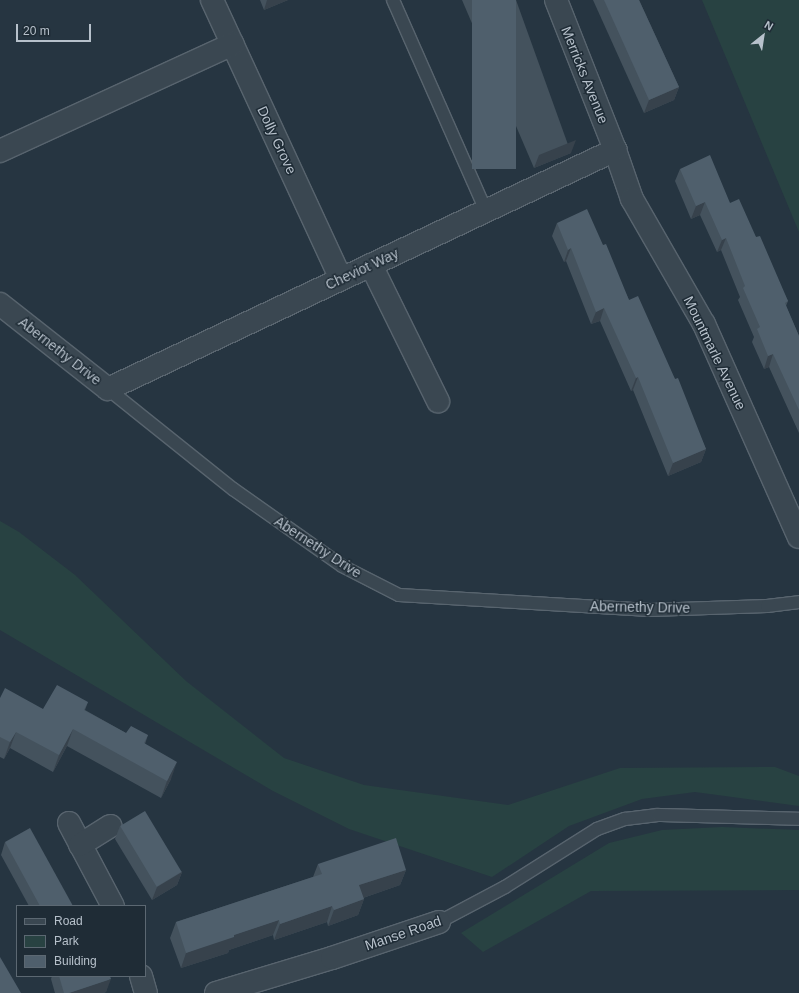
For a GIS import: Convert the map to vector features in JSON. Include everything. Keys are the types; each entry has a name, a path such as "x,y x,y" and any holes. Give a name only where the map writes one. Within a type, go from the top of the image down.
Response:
{"street":[{"name":"Dolly Grove","path":"212,0 341,279"},
{"name":"Merricks Avenue","path":"556,0 615,150"},
{"path":"0,151 233,44"},
{"name":"Cheviot Way","path":"108,389 615,150"},
{"name":"Mountmarle Avenue","path":"615,150 632,199 704,324 799,537"},
{"path":"371,265 438,400"},
{"name":"Abernethy Drive","path":"0,304 108,389"},
{"path":"68,823 112,905"},
{"path":"80,845 112,826"},
{"name":"Manse Road","path":"216,993 332,958 439,922"},
{"path":"141,977 146,993"}],"lane":[{"path":"393,0 486,211"},
{"name":"Abernethy Drive","path":"108,389 233,489 342,566 399,595 650,610 767,606 799,602"},
{"name":"Manse Road","path":"439,922 526,874 597,829 625,818 658,815 799,819"}],"green space":[{"path":"702,0 799,0 799,232"},
{"path":"0,521 19,532 75,575 186,681 284,758 364,785 508,805 620,768 775,767 799,776 799,806 695,792 642,799 569,826 492,877 349,829 273,791 0,630"},
{"path":"722,827 799,830 799,890 591,891 483,952 461,933 609,843 662,830"}],"building":[{"path":"472,0 516,0 516,169 472,169"},
{"path":"604,0 639,0 679,87 649,100"},
{"path":"710,155 730,203 739,199 756,237 760,236 788,301 785,303 799,336 799,410 773,354 768,356 757,329 760,327 743,288 745,286 726,238 722,240 705,202 696,206 680,169"},
{"path":"587,209 603,245 606,244 629,300 638,296 675,379 678,378 706,449 673,463 638,377 636,378 604,308 596,312 571,248 568,250 557,223"},
{"path":"57,685 88,702 84,710 126,733 131,726 148,735 144,743 177,762 167,781 73,729 59,755 16,732 10,742 0,737 0,698 5,688 43,709"},
{"path":"145,811 182,872 157,887 120,826"},
{"path":"30,828 72,905 39,905 5,842"},
{"path":"396,838 406,870 359,885 364,899 334,910 332,906 280,924 279,920 186,953 176,922 322,874 318,864"},
{"path":"0,957 21,993 0,993"},
{"path":"59,977 110,977 111,979 69,993 64,993"}]}
